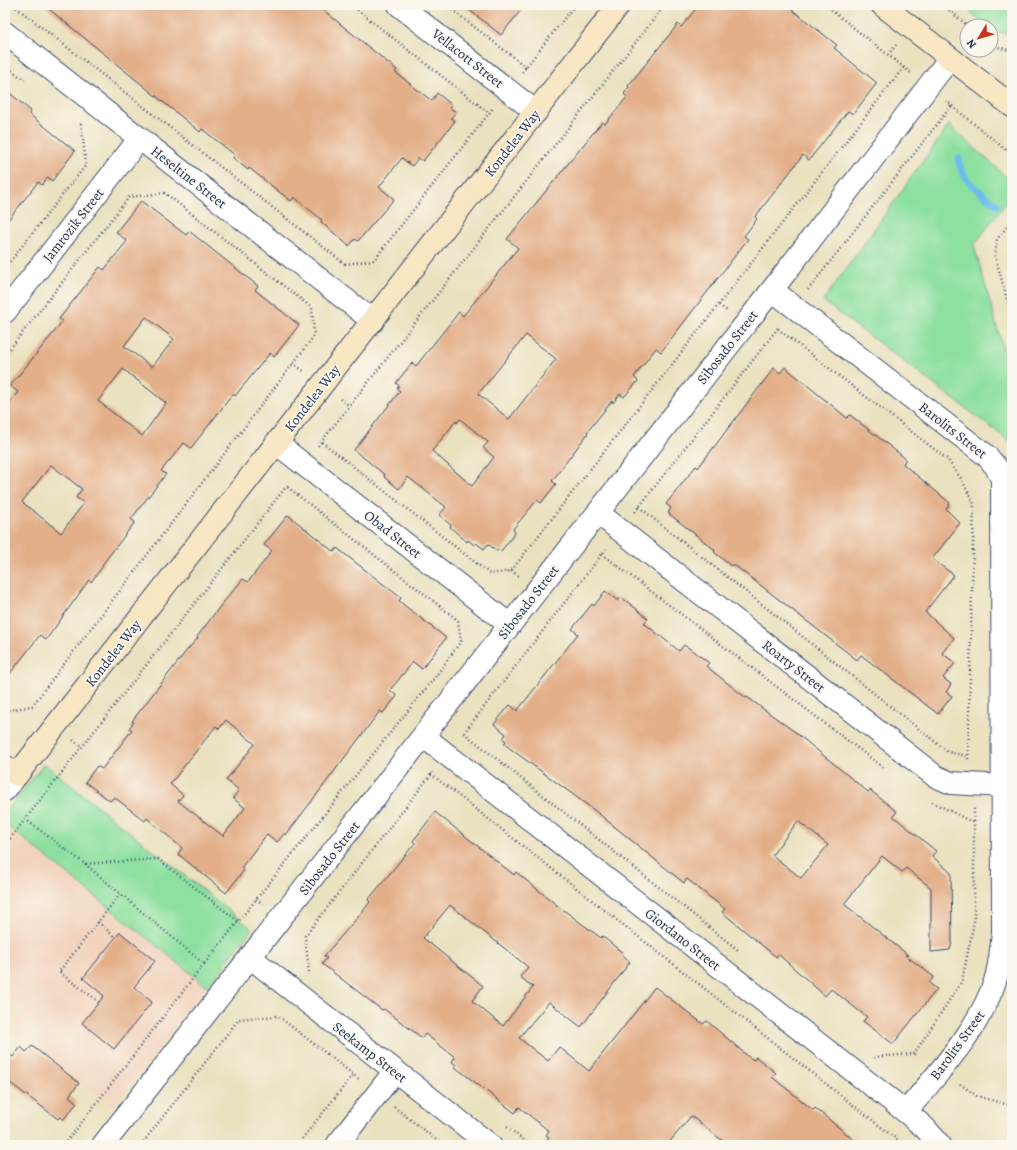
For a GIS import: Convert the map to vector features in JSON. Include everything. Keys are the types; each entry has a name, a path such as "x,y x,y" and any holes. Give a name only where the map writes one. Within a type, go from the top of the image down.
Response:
{"street":[{"name":"Vellacott Street","path":"399,5 536,112"},
{"name":"Kondelea Way","path":"9,777 276,444 620,5"},
{"path":"882,5 1012,106"},
{"name":"Heseltine Street","path":"5,33 373,321"},
{"name":"Sibosado Street","path":"104,1145 772,290 950,58"},
{"path":"972,74 1012,85"},
{"name":"Jamrozik Street","path":"5,312 140,138"},
{"name":"Barolits Street","path":"772,290 987,456 996,467 1002,479 1003,933 1000,958 995,981 983,1009 961,1044 906,1112"},
{"name":"Obad Street","path":"276,444 510,626"},
{"name":"Roarty Street","path":"598,513 935,776 951,783 1003,786"},
{"name":"Giordano Street","path":"423,736 906,1112 925,1128 940,1145"},
{"name":"Seekamp Street","path":"251,958 490,1145"},
{"path":"337,1145 395,1071"}],"path":[{"path":"13,5 345,264 374,260 575,5"},
{"path":"351,5 489,113"},
{"path":"446,5 526,67"},
{"path":"666,5 322,442 490,574 511,571 904,67"},
{"path":"943,5 959,18"},
{"path":"999,47 1012,51"},
{"path":"5,66 30,84"},
{"path":"5,268 86,165 81,122"},
{"path":"1012,136 1006,149 1012,155"},
{"path":"5,355 129,197 165,193 312,308 314,336 32,706 5,711"},
{"path":"1012,222 996,239 995,256 1012,317"},
{"path":"778,329 947,459 962,480 974,504 967,756 975,785 974,922 962,981 914,1054 874,1057"},
{"path":"5,845 286,486 458,621 461,640 436,676 238,921 64,1145"},
{"path":"639,507 948,752 967,756"},
{"path":"602,554 887,770"},
{"path":"464,732 743,954"},
{"path":"431,774 902,1145"},
{"path":"930,800 974,823"},
{"path":"25,819 85,864 204,964"},
{"path":"85,864 158,859 238,921"},
{"path":"99,1002 59,972 120,894"},
{"path":"98,922 116,938"},
{"path":"305,936 308,972 314,976"},
{"path":"141,1145 239,1019 278,1016"},
{"path":"940,1070 977,1096 1012,1106"},
{"path":"297,1145 353,1075"},
{"path":"505,1126 530,1145"}],"shaded area":[{"path":"5,824 208,987 113,1107 11,1029 24,1011 5,996"}],"green space":[{"path":"963,5 1012,5 1012,35 999,32 999,18 977,18"},
{"path":"949,125 1012,182 1012,195 974,245 1012,381 1012,440 1008,440 823,301"},
{"path":"44,764 252,929 208,987 5,824 5,810 14,802"}],"building":[{"path":"44,5 317,5 397,70 395,72 432,101 437,93 452,105 450,108 456,112 451,118 455,121 423,161 418,158 412,166 402,158 379,187 394,199 358,241 355,239 349,246 321,222 322,220 294,197 291,201 249,168 248,170 233,158 235,155 202,129 200,132"},
{"path":"463,5 525,5 501,35"},
{"path":"699,5 786,5 837,45 834,48 877,83 853,114 848,111 809,160 803,155 755,217 757,219 744,236 748,239 661,352 656,348 634,377 638,381 624,397 620,394 613,403 612,401 587,432 588,433 552,481 556,484 541,503 537,500 513,529 515,533 501,551 498,549 497,551 488,544 484,549 476,543 474,545 468,540 467,542 450,527 451,525 439,515 446,507 408,477 399,489 384,477 385,475 354,450 400,391 397,389 399,386 396,383 412,363 416,366 459,312 463,316 518,248 507,239 602,122 605,124 627,97 624,94 629,87 628,86 678,24 681,27","holes":["526,335 556,359 509,419 478,394","460,419 488,442 483,448 494,457 472,486 432,451 456,421 457,423"]},
{"path":"5,89 31,111 29,114 75,151 52,181 48,177 42,185 38,182 5,224"},
{"path":"141,201 186,235 189,231 258,286 255,290 299,325 274,357 270,353 235,396 233,394 191,448 184,443 161,471 166,474 131,519 135,522 91,582 89,580 46,640 40,635 5,680 5,408 18,392 10,386 55,331 62,321 59,319 100,267 104,270 127,241 116,232","holes":["146,317 174,339 152,367 124,346","123,369 166,403 142,436 98,401","51,465 82,489 76,497 84,503 61,533 22,502"]},
{"path":"785,367 847,418 850,415 906,459 903,464 950,503 946,509 960,523 932,559 954,575 925,612 954,638 942,653 955,663 943,678 951,684 946,692 952,696 938,714 861,655 857,660 733,564 731,566 714,552 715,550 668,513 671,508 666,504 696,466 698,468 774,368 780,373"},
{"path":"288,515 334,552 337,548 401,598 399,601 446,638 422,669 413,662 390,690 397,696 383,713 380,711 286,835 285,833 277,842 267,834 241,868 244,870 226,893 178,854 182,848 147,818 145,821 114,797 110,801 85,782 97,766 102,769 132,730 129,728 134,722 132,721 198,638 197,637 218,609 243,579 248,582 272,551 264,545","holes":["226,720 255,744 226,780 239,790 233,798 245,808 223,836 178,801 183,795 170,784 216,726 219,729"]},
{"path":"605,591 618,601 621,597 648,619 644,623 679,651 684,645 695,652 709,663 706,666 746,698 747,697 795,732 868,792 870,790 897,812 893,816 936,851 932,856 951,873 952,942 950,950 931,952 931,888 906,868 902,872 882,856 844,904 934,977 929,983 937,989 893,1044 863,1021 867,1017 831,989 825,996 778,954 776,957 722,912 725,909 687,879 684,883 594,810 504,744 506,741 503,739 506,734 494,724 510,705 517,711 578,634 572,629 592,604 594,606","holes":["798,821 828,845 801,878 772,855"]},
{"path":"435,812 514,875 516,872 601,938 602,936 624,954 622,956 630,962 581,1027 549,1002 519,1038 548,1061 559,1047 589,1071 655,987 703,1024 707,1021 750,1058 754,1060 756,1057 776,1073 772,1077 813,1110 815,1108 860,1145 728,1145 691,1116 667,1145 543,1145 549,1137 546,1135 549,1131 519,1107 515,1113 455,1067 456,1065 452,1062 455,1057 425,1034 422,1038 384,1009 382,1010 322,964 327,958 324,956 370,902 368,900 415,843 413,841","holes":["450,905 528,967 520,977 533,987 503,1026 472,1001 483,986 423,938"]},
{"path":"120,932 155,961 134,987 152,1002 114,1049 82,1023 104,996 83,978"},
{"path":"32,1046 79,1083 69,1096 77,1103 63,1120 60,1117 58,1119 5,1079 5,1051 13,1057 21,1047 26,1052"}],"waterway":[{"path":"959,158 960,166 967,179 972,185 997,205"}]}
